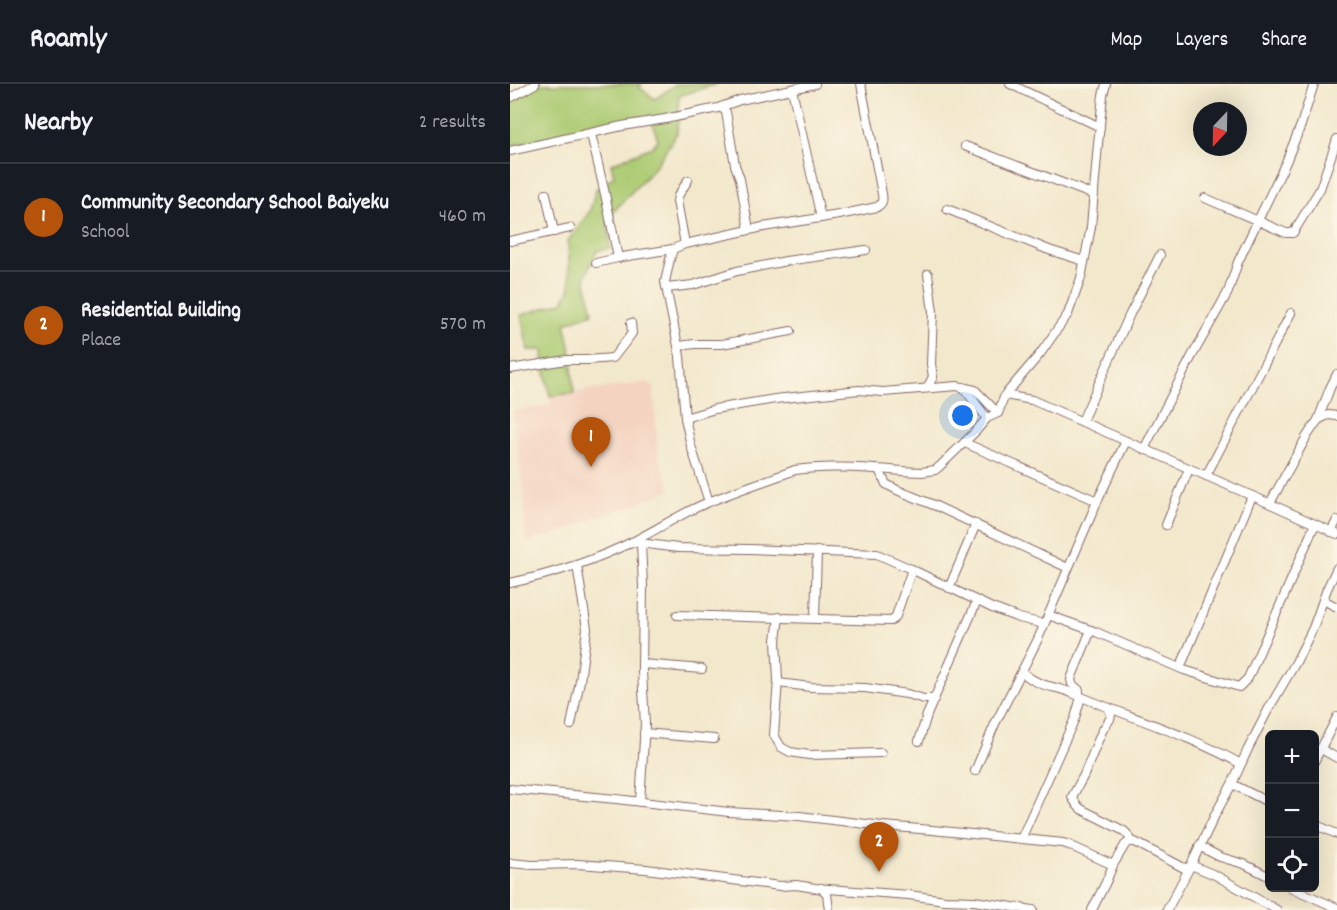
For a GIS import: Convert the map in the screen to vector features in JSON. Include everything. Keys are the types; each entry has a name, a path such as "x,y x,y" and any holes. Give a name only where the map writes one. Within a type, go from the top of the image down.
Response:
{"street":[{"path":"510,98 535,84"},
{"path":"510,151 622,126 726,108 740,100 815,84"},
{"path":"596,264 673,249 685,244 749,230 877,207 882,203 882,194 861,84"},
{"path":"1010,84 1100,127"},
{"path":"510,583 577,566 637,543 647,534 673,519 709,502 795,470 809,468 935,470 965,443 987,418 998,414 1005,395 1040,354 1068,314 1081,278 1091,227 1106,84"},
{"path":"1144,449 1228,292 1238,262 1286,162 1314,84"},
{"path":"792,89 821,218"},
{"path":"726,108 733,157 740,179 749,230"},
{"path":"591,134 618,258"},
{"path":"1205,198 1286,233 1293,233 1320,189 1337,139"},
{"path":"965,146 1094,195"},
{"path":"685,244 677,201 688,180"},
{"path":"546,194 554,232"},
{"path":"947,209 1049,250 1084,261"},
{"path":"510,241 570,228"},
{"path":"673,249 666,277 666,288 678,346 685,418 691,446 709,502"},
{"path":"666,288 693,285 709,278 747,269 866,250"},
{"path":"1082,422 1130,314 1160,255"},
{"path":"928,274 933,312 931,364 933,377 941,387"},
{"path":"1206,476 1291,313"},
{"path":"510,369 566,360 613,358 632,333 631,323"},
{"path":"678,346 722,344 791,331"},
{"path":"1269,503 1318,420 1337,374"},
{"path":"927,388 933,377"},
{"path":"685,418 715,409 776,399 859,390 883,392 941,387 963,387 975,390 998,414"},
{"path":"963,387 987,418"},
{"path":"1005,395 1032,400 1334,533 1337,520"},
{"path":"1318,420 1328,415 1337,416"},
{"path":"975,771 1126,441"},
{"path":"965,443 1097,501"},
{"path":"1166,525 1189,469"},
{"path":"879,470 886,484 897,490 1068,567"},
{"path":"1180,668 1252,496"},
{"path":"949,588 976,524"},
{"path":"1048,615 1091,630 1180,668 1239,687 1248,678 1315,524"},
{"path":"647,534 651,545"},
{"path":"637,543 678,548 877,554 977,601 1019,618 1044,624"},
{"path":"637,543 643,586 642,664 645,724 640,802"},
{"path":"815,618 817,551"},
{"path":"571,725 580,681 586,629 577,566"},
{"path":"1167,910 1268,710 1313,628 1337,568"},
{"path":"677,615 891,621 894,619 912,569"},
{"path":"1323,600 1337,607"},
{"path":"919,741 934,699 977,601"},
{"path":"779,617 776,640 778,682 774,735 785,750 798,754 881,753"},
{"path":"1022,839 1075,718 1080,697 1079,690 1072,684 1071,679 1091,630"},
{"path":"642,664 702,669"},
{"path":"1022,672 1044,686 1065,690 1109,709 1176,733 1229,756 1241,764"},
{"path":"778,682 811,687 865,688 934,699"},
{"path":"924,699 930,709"},
{"path":"1109,709 1110,719 1102,731 1084,775 1072,797 1077,805 1124,831 1132,841 1188,868 1215,875 1277,910"},
{"path":"1319,753 1337,717"},
{"path":"644,733 714,740"},
{"path":"1321,749 1337,758"},
{"path":"1232,784 1265,800"},
{"path":"510,789 729,812 799,816 1070,845 1113,865"},
{"path":"1319,826 1337,834"},
{"path":"1092,910 1113,865 1125,845 1132,841"},
{"path":"1199,846 1265,875"},
{"path":"510,863 579,864 646,869 780,886 796,885 827,890 974,901 1033,910"},
{"path":"827,890 829,910"},
{"path":"1301,892 1337,908"},
{"path":"952,910 953,901"}],"shaded area":[{"path":"648,382 654,387 657,443 660,460 671,489 635,505 526,542 523,492 513,411 551,405 550,396"}],"green space":[{"path":"536,84 642,84 639,87 655,99 676,84 717,84 679,96 677,133 655,167 608,220 610,248 597,251 585,277 593,313 565,323 570,345 574,393 550,396 543,350 528,350 521,315 563,302 570,288 568,241 590,211 596,189 614,176 611,164 652,147 658,140 650,116 510,146 510,101"}],"place":[{"name":"Community Secondary School Baiyeku","path":"591,467"},
{"name":"Residential Building","path":"879,872"}]}
